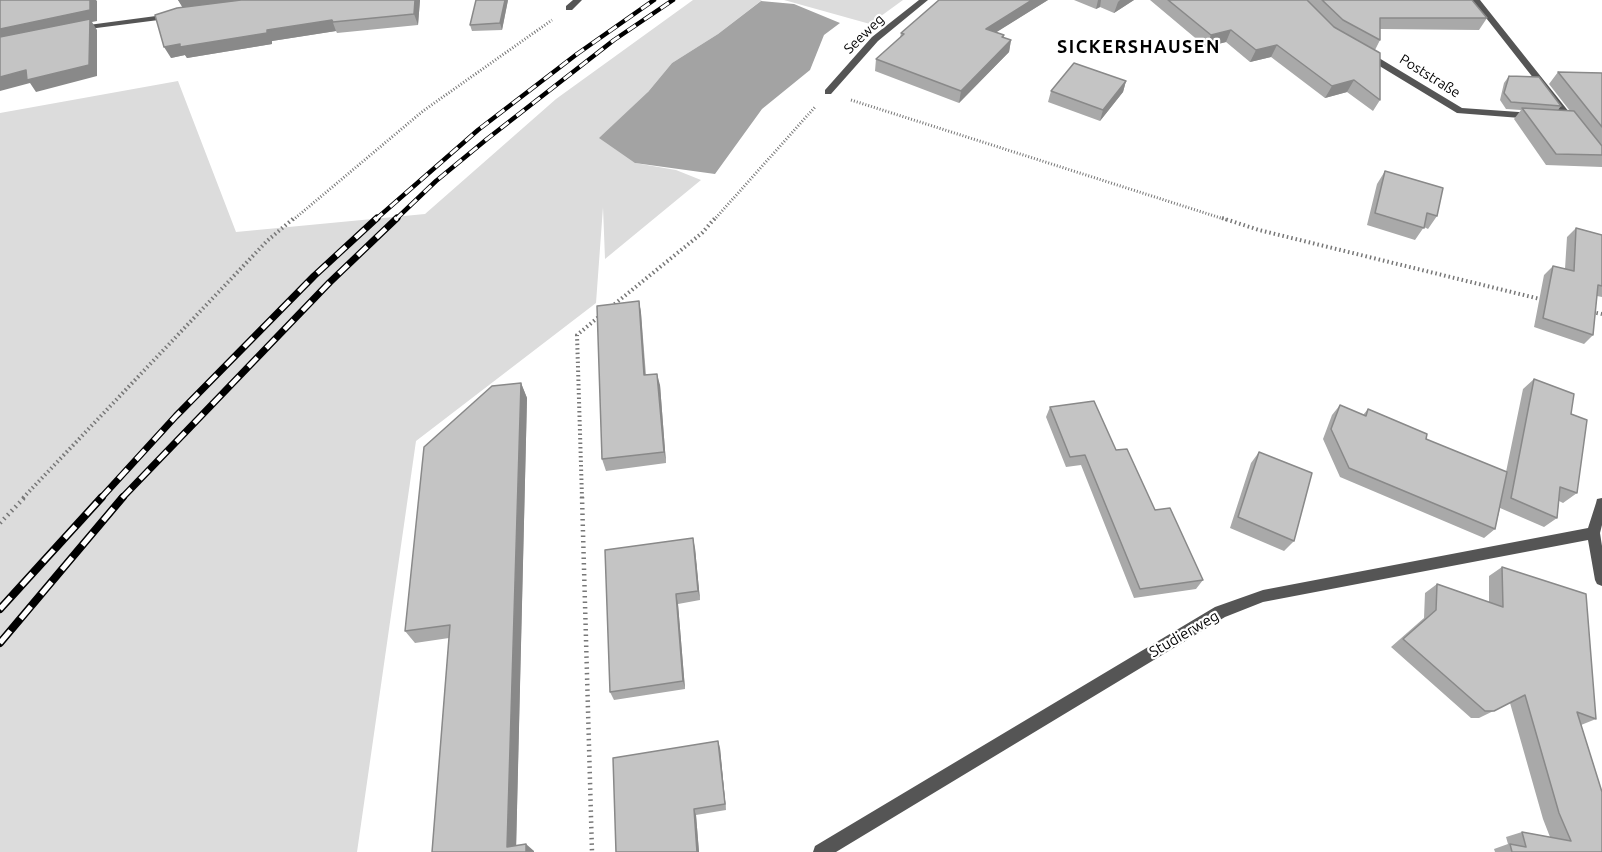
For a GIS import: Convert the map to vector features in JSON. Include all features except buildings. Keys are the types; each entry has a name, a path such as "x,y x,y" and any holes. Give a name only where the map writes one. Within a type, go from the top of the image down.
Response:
{"street":[{"path":"569,8 578,0"},
{"name":"Seeweg","path":"828,92 875,39 924,0"},
{"path":"1476,0 1582,135"},
{"path":"76,29 181,14"},
{"name":"Poststraße","path":"1361,51 1460,111 1547,116"},
{"path":"1558,117 1569,118"},
{"path":"1602,503 1593,533 1602,580"},
{"name":"Studierweg","path":"821,852 1220,612 1263,596 1593,533"}],"path":[{"path":"0,523 267,241 423,111 569,8"},
{"path":"592,852 577,335 702,233 828,92 1259,230 1545,300"},
{"path":"1591,312 1602,314"}],"shaded area":[{"path":"693,0 762,0 718,34 672,63 648,92 635,163 676,170 701,180 605,259 603,207 596,303 416,441 357,852 0,852 0,113 178,81 236,232 425,214 556,99"},
{"path":"784,0 903,0 870,24"},
{"path":"761,1 794,4 840,23 824,35 810,70 762,109 715,174 635,163 599,138 648,92 672,63 718,34"}],"railway":[{"path":"375,220 478,130 577,54 654,0"},
{"path":"395,220 436,181 487,139 614,40 673,0"},
{"path":"101,498 176,416 314,276 377,218"},
{"path":"122,498 330,282 397,218"},
{"path":"0,609 102,497"},
{"path":"0,643 123,497"}],"district":[{"name":"SICKERSHAUSEN","path":"1139,47"}]}
